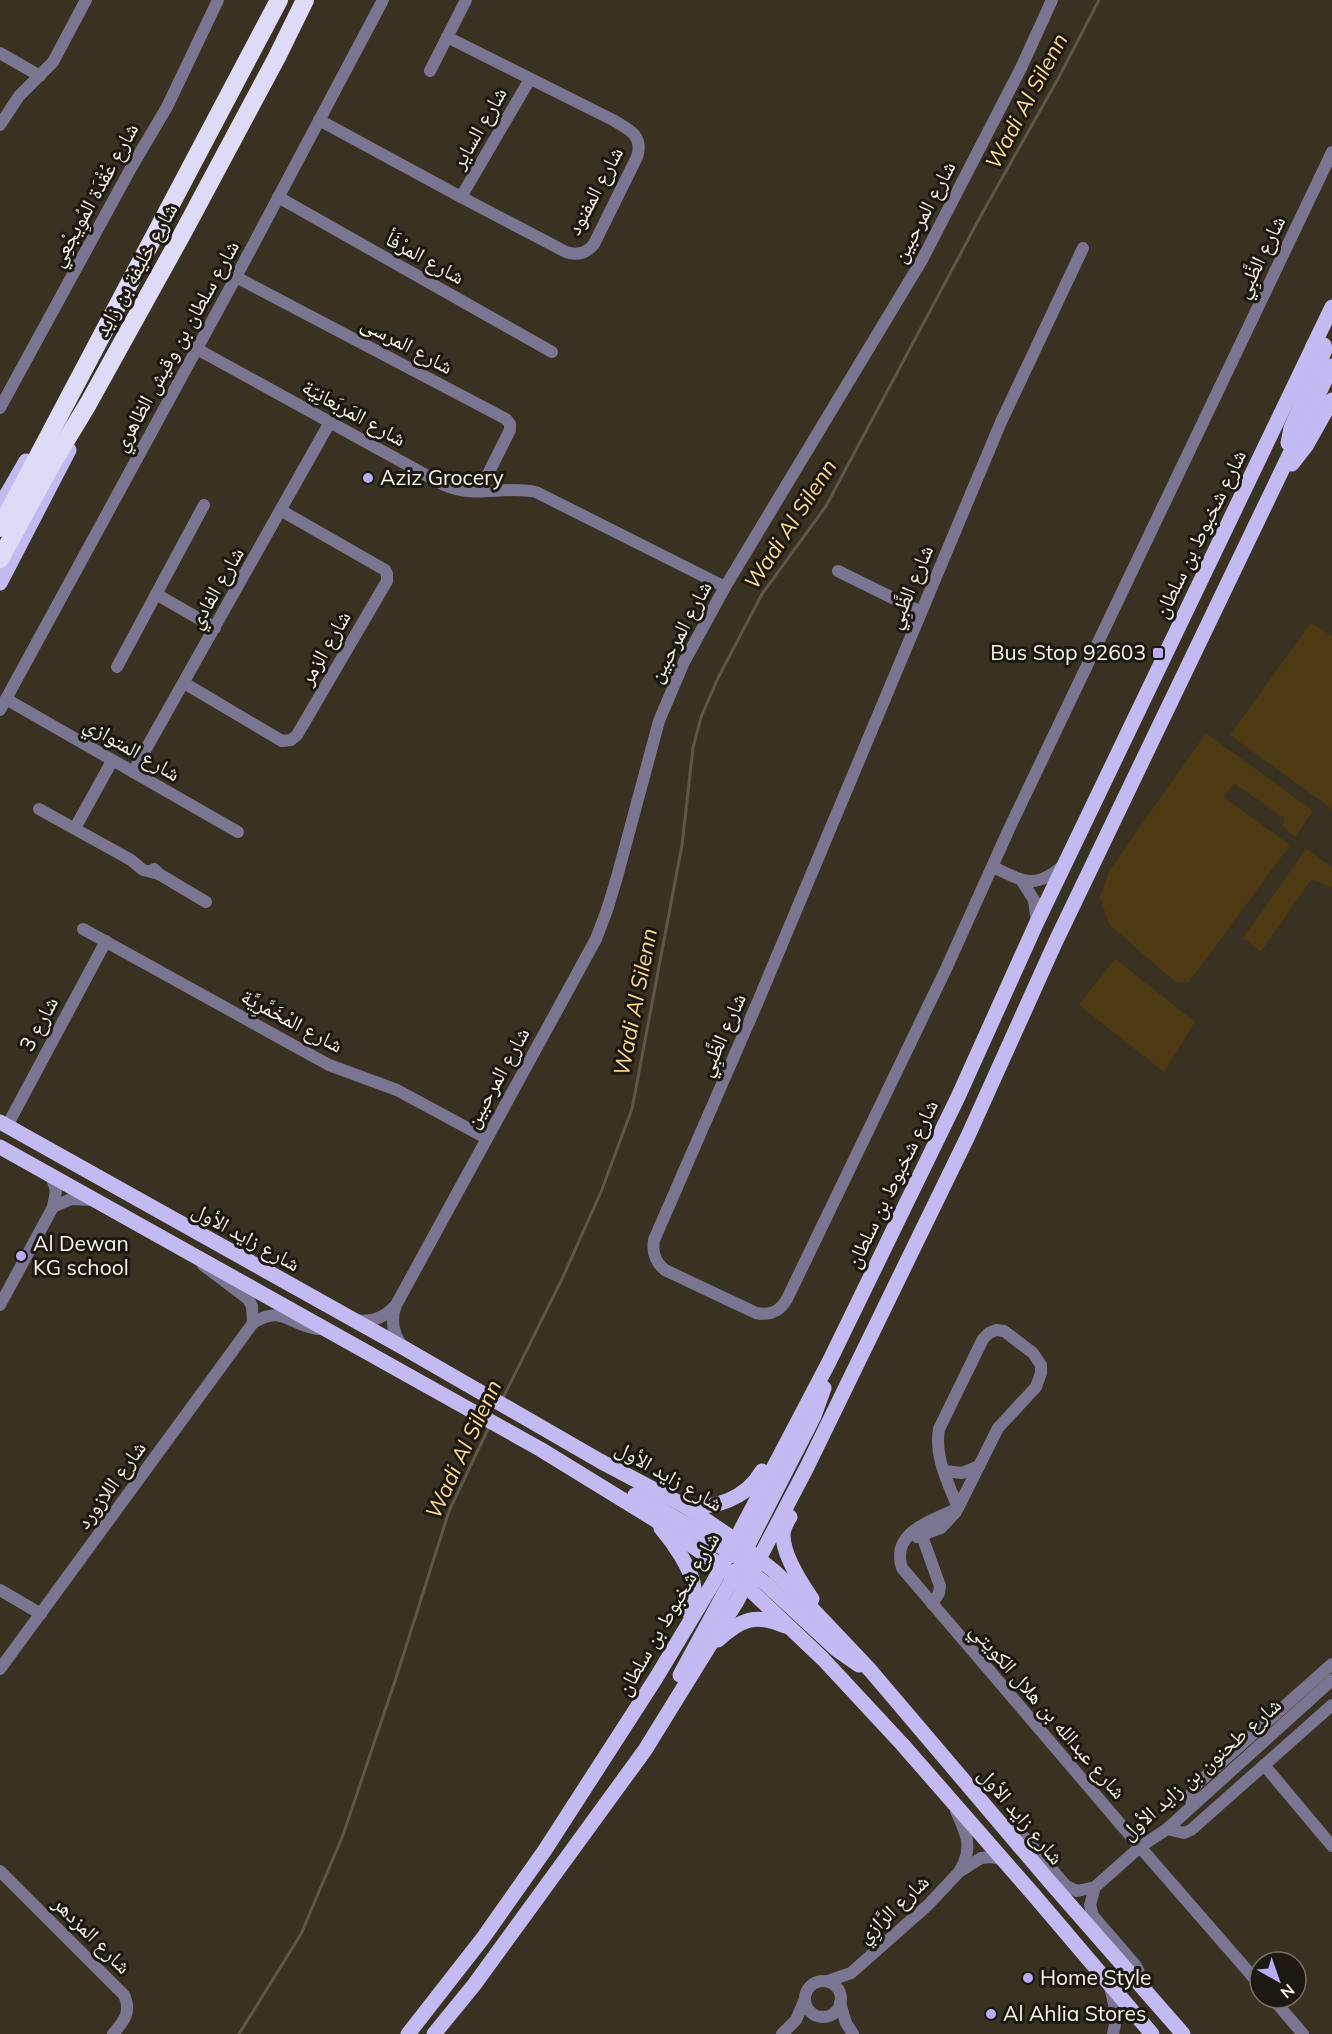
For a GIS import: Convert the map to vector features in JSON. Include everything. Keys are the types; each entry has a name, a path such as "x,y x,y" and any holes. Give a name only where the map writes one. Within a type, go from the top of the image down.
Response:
{"highway":[{"name":"شارع خليفة بن زايد","path":"0,528 279,0"},
{"name":"شارع خليفة بن زايد","path":"0,559 195,209 305,0"}],"main road":[{"name":"شارع شخبوط بن سلطان","path":"434,2034 474,1985 645,1750 705,1652 740,1563 829,1362 958,1097 1037,922 1332,307"},
{"path":"1315,343 1332,333"},
{"path":"1289,455 1287,446 1291,428 1325,350 1324,345 1315,343"},
{"name":"شارع شخبوط بن سلطان","path":"408,2034 464,1963 525,1879 678,1641 740,1563 807,1467 968,1136 1060,933 1332,366"},
{"path":"0,506 42,433 70,393"},
{"path":"1277,479 1299,455 1332,400"},
{"path":"0,583 70,449 88,404"},
{"name":"شارع زايد الأول","path":"3,1124 404,1348 600,1461 685,1506 740,1563 794,1630 952,1801 1152,2034"},
{"name":"شارع زايد الأول","path":"0,1147 540,1449 654,1519 740,1563 774,1571 828,1624 870,1670 1183,2034"},
{"path":"685,1506 717,1505 751,1487 805,1394 829,1362"},
{"path":"807,1467 804,1486 785,1528 784,1539 799,1579 828,1624"},
{"path":"592,1480 605,1482 624,1490 684,1523 740,1563 844,1657 870,1670"},
{"path":"654,1519 680,1555 694,1585 694,1596 678,1641"},
{"path":"645,1750 672,1688 740,1563"},
{"path":"705,1652 727,1632 744,1621 760,1618 771,1619 794,1630"}],"street":[{"path":"0,125 19,96 40,76 57,55 86,0"},
{"name":"شارع عُقْدَة المُوِيجْعِي","path":"0,408 131,168 167,107 218,0"},
{"name":"شارع سلطان بن وقيش الظاهري","path":"3,704 236,278 383,0"},
{"path":"430,70 466,0"},
{"name":"شارع المرحبين","path":"404,1348 394,1331 392,1318 396,1305 599,933 617,877 658,721 684,662 725,587 932,241 1021,68 1052,0"},
{"name":"شارع المفنود","path":"320,120 570,253 584,252 594,244 637,157 638,140 632,130 447,37"},
{"path":"0,53 40,76"},
{"name":"شارع الساير","path":"461,197 530,79"},
{"name":"شارع الظَّبِي","path":"1083,248 1001,422 759,999 654,1240 653,1254 660,1266 756,1313 771,1314 784,1305 1332,152"},
{"name":"شارع المرْفَأ","path":"278,197 552,352"},
{"name":"شارع المرسى","path":"236,278 506,419 510,424 510,430 488,474"},
{"name":"شارع المَربَعانِيّة","path":"197,349 452,489 468,493 523,489 548,497 725,587"},
{"name":"شارع الفادي","path":"134,772 330,422"},
{"path":"117,667 204,505"},
{"name":"شارع الزمر","path":"184,683 282,741 291,740 297,735 387,581 385,570 282,511"},
{"path":"838,571 921,612"},
{"path":"156,594 215,628"},
{"name":"شارع المتوازي","path":"3,704 134,772 238,832"},
{"path":"75,828 112,761"},
{"path":"39,809 131,860 147,864 159,874 206,902"},
{"path":"993,867 1022,881 1035,881 1046,877 1065,864"},
{"path":"1022,881 1034,900 1037,922"},
{"name":"شارع المْخَمَّرِيَّة","path":"83,929 329,1065 397,1090 486,1138"},
{"name":"شارع 3","path":"3,1124 106,941"},
{"path":"0,1305 54,1207 56,1191 51,1175"},
{"path":"54,1207 71,1199 80,1198 99,1202"},
{"path":"194,1255 214,1275 248,1299 252,1306 253,1323 274,1314 308,1327 325,1329"},
{"path":"352,1319 365,1321 378,1319 396,1305"},
{"name":"شارع اللازورد","path":"0,1669 253,1323"},
{"path":"906,1537 922,1536 948,1523 958,1508 998,1428 1036,1387 1041,1365 1033,1353 1004,1331 996,1330 988,1333 983,1339 939,1429 938,1456 958,1508"},
{"path":"944,1471 962,1473 979,1466"},
{"path":"906,1537 920,1526 958,1508"},
{"path":"922,1536 940,1586 939,1593 932,1604"},
{"name":"شارع عبدالله بن هلال الكويتي","path":"906,1537 899,1552 902,1568 1248,1971"},
{"path":"0,1590 41,1614"},
{"path":"1192,1806 1191,1794 1197,1784 1332,1664"},
{"name":"شارع طحنون بن زايد الأول","path":"1095,1887 1140,1847 1167,1829 1332,1680"},
{"path":"1167,1829 1184,1833 1191,1830 1332,1705"},
{"path":"1264,1765 1332,1846"},
{"name":"شارع الرَّازِي","path":"828,1981 851,1973 928,1905 959,1872 968,1856 968,1848 963,1827 952,1801"},
{"path":"1001,1824 1025,1838 1066,1886 1077,1891 1095,1887"},
{"name":"شارع الرَّازِي","path":"959,1872 981,1858 1002,1859"},
{"name":"شارع المزدهر","path":"0,1871 124,1995 128,2010 126,2017 113,2034"},
{"path":"1095,1887 1090,1905 1093,1916 1136,1966 1149,1995"},
{"name":"شارع الرَّازِي","path":"840,2000 851,1973"},
{"path":"786,2030 799,2014 806,1992 811,1985 819,1981 828,1981 836,1987 851,2032"},
{"path":"1109,1983 1115,2009 1113,2034"},
{"path":"786,2030 834,2013 840,2000"},
{"path":"804,2001 811,2013 851,2032"},
{"path":"1282,2010 1303,2034"}],"shaded area":[{"path":"1311,623 1332,636 1332,809 1230,735"},
{"path":"1206,733 1313,811 1295,837 1282,826 1285,819 1234,783 1223,797 1290,845 1189,982 1175,982 1109,924 1100,897 1109,871"},
{"path":"1306,849 1332,867 1332,888 1312,879 1261,951 1243,938"},
{"path":"1115,959 1195,1022 1164,1072 1079,1005"}],"waterway":[{"name":"Wadi Al Silenn","path":"503,1398 562,1279 601,1192 632,1109 682,845 693,748 701,717 718,678 762,594 826,506 1099,0"},
{"name":"Wadi Al Silenn","path":"239,2034 301,1934 343,1835 449,1511 490,1425"}],"place":[{"name":"Aziz Grocery","path":"368,478"},
{"name":"Bus Stop 92603","path":"1158,653"},
{"name":"Al Dewan KG school","path":"21,1256"},
{"name":"Home Style","path":"1028,1978"},
{"name":"Al Ahlia Stores","path":"991,2014"}]}
